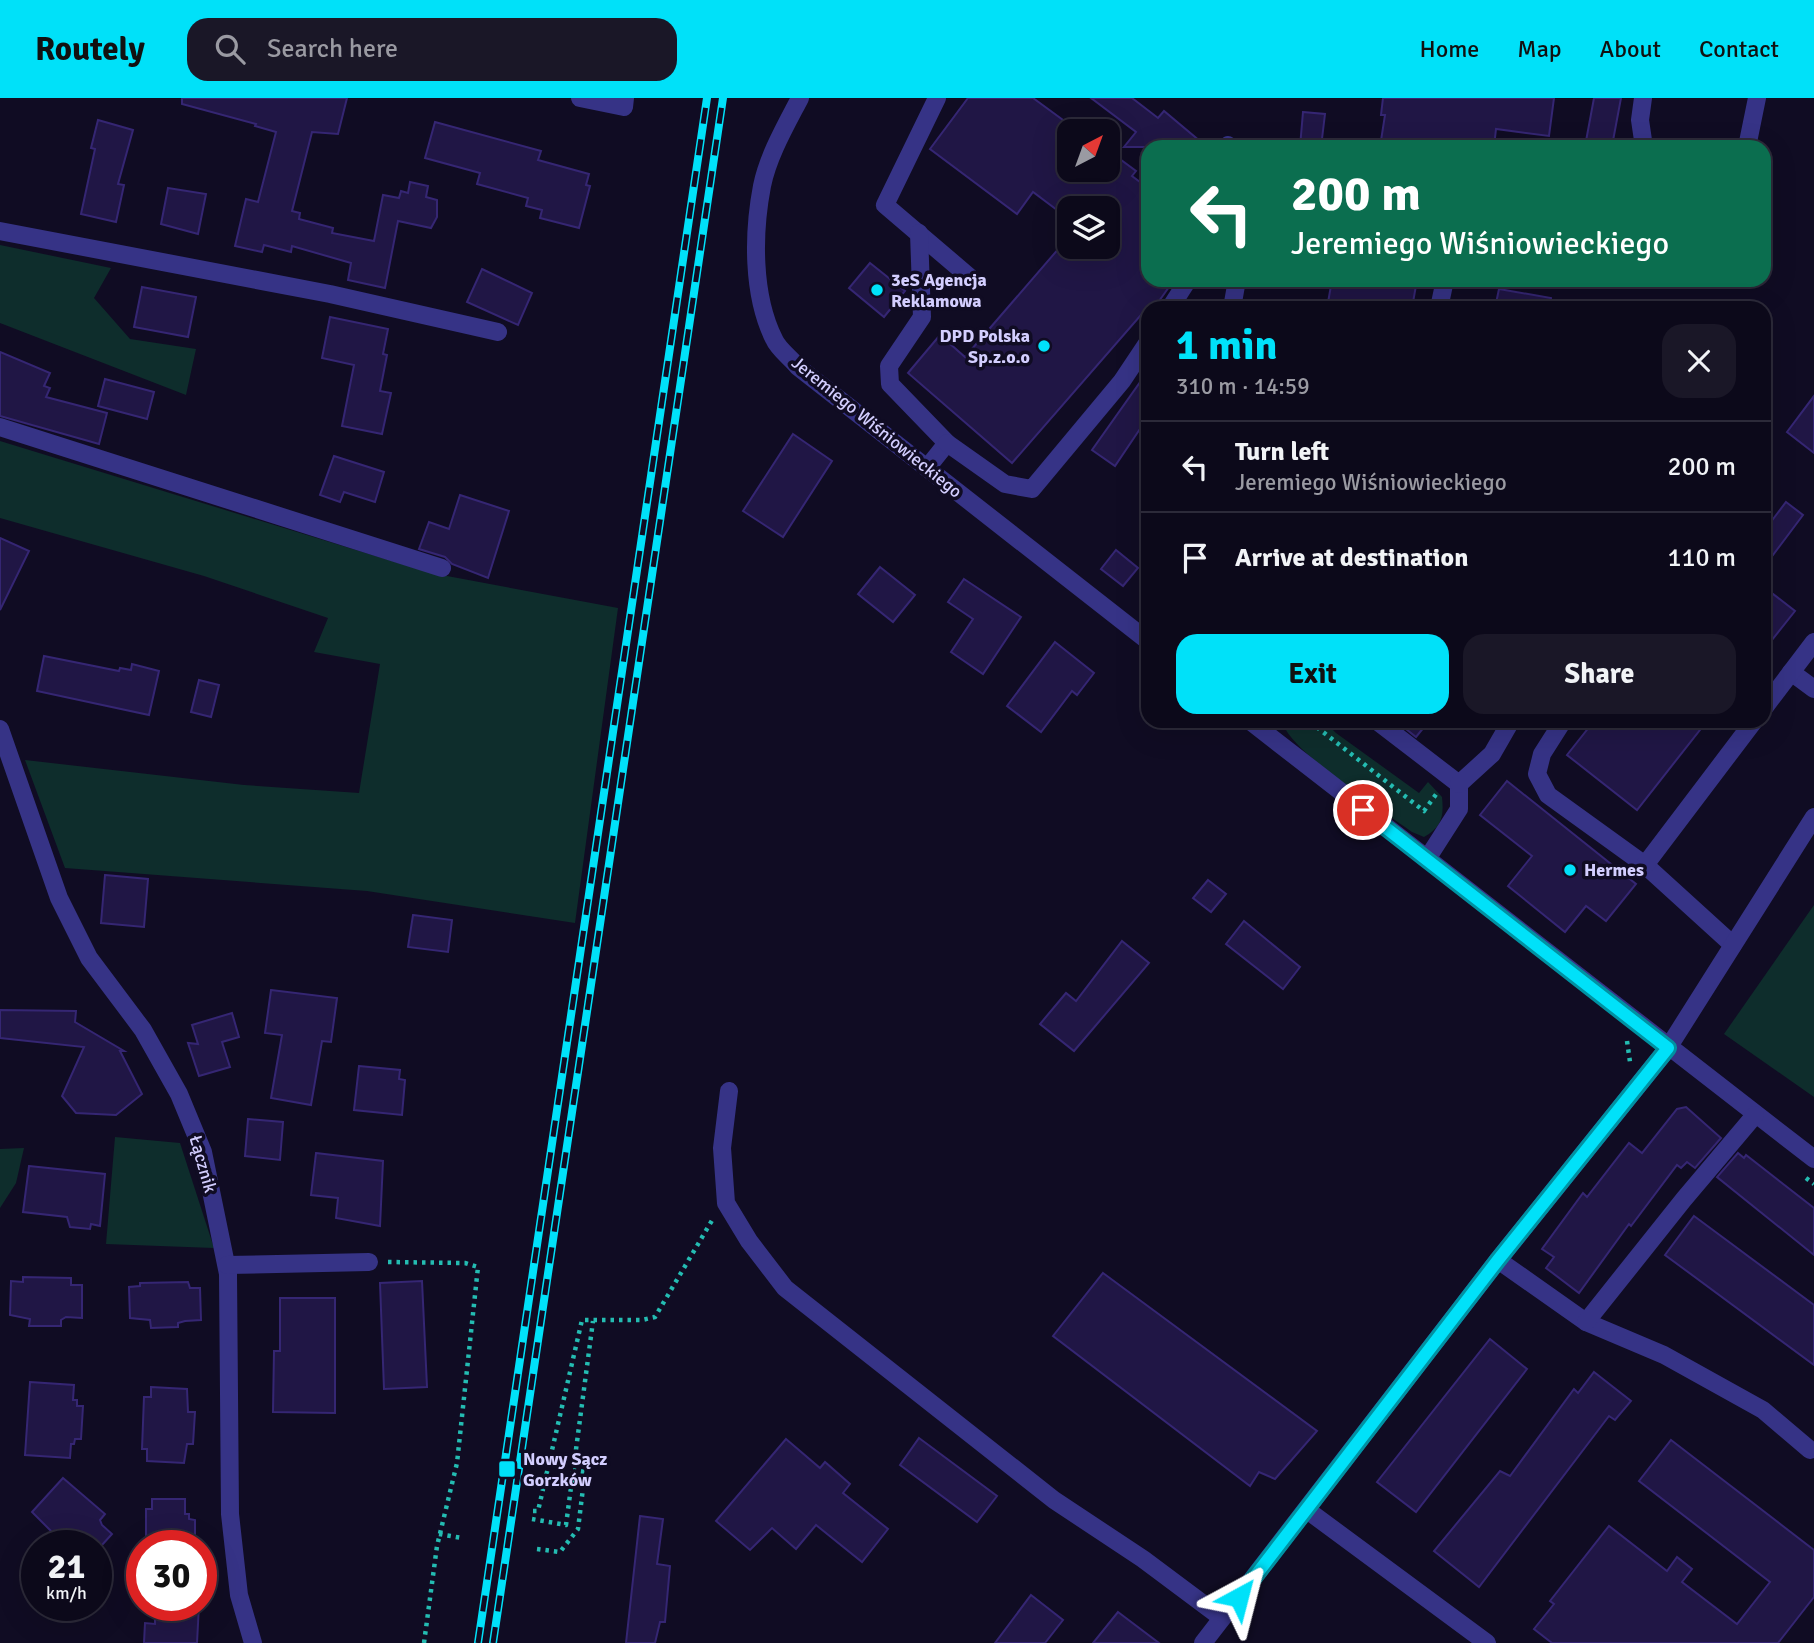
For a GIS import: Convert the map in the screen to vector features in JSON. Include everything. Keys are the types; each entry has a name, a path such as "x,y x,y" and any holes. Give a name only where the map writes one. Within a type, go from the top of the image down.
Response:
{"street":[{"path":"580,98 624,103"},
{"name":"Jeremiego Wiśniowieckiego","path":"800,98 780,136 762,184 756,249 762,303 774,341 799,367 927,468 1141,630"},
{"path":"937,98 885,205 973,280"},
{"path":"1643,98 1640,120 1643,140"},
{"path":"1748,140 1757,98"},
{"path":"0,231 330,294 498,332"},
{"path":"919,233 922,317 889,366 890,384 947,443 1005,484 1032,489 1122,381 1141,352"},
{"path":"0,427 442,568"},
{"path":"927,468 947,443"},
{"path":"1771,699 1814,642"},
{"path":"1791,672 1814,690"},
{"path":"1262,728 1814,1160"},
{"path":"1386,728 1454,780 1459,809 1427,859"},
{"path":"1454,780 1492,754 1507,728"},
{"path":"1559,728 1542,754 1537,774 1548,795 1645,865 1733,945"},
{"path":"1645,865 1749,728"},
{"name":"Łącznik","path":"0,729 59,898 89,958 143,1030 179,1094 203,1152 227,1265 230,1514 239,1595 253,1643"},
{"path":"1203,1643 1498,1260 1668,1048 1814,817"},
{"path":"729,1091 722,1148 726,1203 749,1241 785,1288 1054,1500 1143,1559 1222,1618"},
{"path":"1586,1322 1755,1115"},
{"path":"1498,1260 1586,1322 1664,1355 1763,1410 1810,1450"},
{"path":"227,1265 369,1262"},
{"path":"1307,1510 1487,1643"}],"path":[{"path":"1318,728 1424,811 1454,780"},
{"path":"533,1511 538,1511 582,1320 642,1320 655,1317 682,1274 706,1227 726,1203"},
{"path":"369,1262 465,1263 478,1267 457,1463 439,1534 424,1643"},
{"path":"532,1519 566,1525 593,1321"},
{"path":"537,1549 560,1552 578,1529 585,1472 573,1470"},
{"path":"439,1534 462,1538"}],"green space":[{"path":"0,245 111,268 94,298 130,339 196,349 186,395 0,323"},
{"path":"0,441 431,573 618,608 575,923 367,891 65,868 25,760 244,785 359,793 380,664 314,652 328,618 204,576 0,518"},
{"path":"1286,728 1331,728 1419,793 1428,782 1442,797 1443,810 1438,825 1424,837 1412,832 1317,763"},
{"path":"1814,905 1814,1097 1724,1034"},
{"path":"115,1137 180,1143 214,1248 106,1244"},
{"path":"24,1148 16,1183 0,1208 0,1149"}],"building":[{"path":"182,98 347,98 338,134 312,132 292,211 300,213 299,219 333,228 332,233 374,241 383,195 399,198 401,191 408,193 410,182 428,186 426,197 437,200 437,217 431,228 398,221 385,288 348,280 351,263 292,246 291,252 264,245 262,252 235,246 246,199 258,202 276,132 182,104"},
{"path":"968,98 1033,98 1062,119 1057,119 1057,182 1120,182 1120,159 1136,171 1132,176 1141,183 1141,287 1169,287 1159,301 1141,301 1141,315 1012,463 908,373 940,335 965,357 1057,250 1057,259 1120,259 1120,196 1057,196 1057,210 1033,192 1017,214 930,149"},
{"path":"1091,98 1132,98 1158,118 1164,111 1199,140 1141,140 1141,147 1124,147 1136,132"},
{"path":"1383,98 1554,98 1549,136 1496,129 1495,140 1381,140 1385,115 1381,115"},
{"path":"1594,98 1621,98 1613,140 1586,140"},
{"path":"1303,112 1325,114 1322,140 1301,140"},
{"path":"98,120 133,130 118,184 124,185 116,222 81,214 95,149 91,148"},
{"path":"435,122 541,151 538,160 589,174 586,185 590,186 579,228 540,218 542,210 526,206 528,198 477,184 480,173 425,158"},
{"path":"168,188 206,194 198,234 161,224"},
{"name":"3eS Agencja Reklamowa","path":"870,263 905,291 884,317 849,288"},
{"path":"482,269 532,293 518,325 467,302"},
{"path":"142,287 196,297 188,337 134,327"},
{"path":"1331,287 1416,287 1413,301 1328,301"},
{"path":"1499,289 1551,298 1551,301 1496,301"},
{"path":"330,317 388,329 383,354 387,355 380,391 391,393 382,434 342,426 354,365 322,358"},
{"path":"0,352 50,373 44,386 50,388 46,397 107,413 99,444 0,416"},
{"path":"105,379 154,392 147,419 98,406"},
{"path":"1141,381 1141,427 1115,466 1092,450"},
{"path":"1814,396 1814,453 1787,432"},
{"path":"793,434 832,461 783,537 743,511"},
{"path":"334,456 384,472 375,502 344,492 340,502 320,495"},
{"path":"460,495 509,511 488,578 452,564 445,557 419,549 429,522 449,529"},
{"path":"1786,502 1803,515 1771,558 1771,522"},
{"path":"0,538 29,551 0,610"},
{"path":"1116,550 1138,568 1123,586 1101,569"},
{"path":"880,567 915,595 893,622 858,594"},
{"path":"964,579 1021,617 983,674 951,652 973,619 948,602"},
{"path":"1771,592 1795,611 1771,641"},
{"path":"1055,642 1094,673 1077,695 1072,691 1041,732 1007,706"},
{"path":"44,656 119,671 120,668 131,670 132,664 159,671 149,715 37,691"},
{"path":"199,680 219,685 211,717 191,712"},
{"path":"1405,728 1423,728 1416,737"},
{"path":"1588,728 1701,728 1637,810 1567,755"},
{"name":"Hermes","path":"1507,781 1636,884 1606,921 1586,906 1565,932 1508,886 1532,856 1480,815"},
{"path":"105,875 148,879 144,927 101,923"},
{"path":"1208,880 1226,894 1211,912 1193,898"},
{"path":"413,915 452,920 448,952 408,947"},
{"path":"1244,921 1300,967 1283,989 1226,944"},
{"path":"1122,941 1149,963 1074,1051 1040,1024 1066,993 1076,1001"},
{"path":"271,990 337,998 331,1042 322,1041 311,1105 271,1098 282,1035 265,1033"},
{"path":"0,1010 76,1011 75,1022 124,1051 120,1051 142,1094 116,1115 76,1113 62,1096 84,1047 0,1038"},
{"path":"232,1013 239,1037 222,1042 230,1067 199,1076 188,1043 198,1044 192,1025"},
{"path":"359,1066 400,1070 399,1079 405,1080 402,1115 354,1110"},
{"path":"1686,1107 1721,1138 1695,1168 1687,1162 1681,1168 1677,1165 1631,1226 1629,1224 1579,1293 1546,1268 1554,1257 1542,1249 1583,1193 1587,1197 1629,1143 1642,1153 1677,1109"},
{"path":"248,1119 283,1122 280,1160 245,1156"},
{"path":"316,1153 383,1161 380,1226 336,1218 338,1198 311,1195"},
{"path":"1738,1153 1744,1158 1746,1155 1814,1208 1814,1255 1717,1177"},
{"path":"29,1166 105,1174 100,1226 91,1224 90,1229 70,1227 67,1217 23,1212"},
{"path":"1694,1216 1814,1305 1814,1365 1665,1255"},
{"path":"1103,1273 1317,1431 1275,1479 1259,1472 1250,1486 1053,1336"},
{"path":"23,1277 71,1278 71,1285 82,1285 82,1318 66,1317 61,1320 61,1326 29,1326 30,1319 10,1315 11,1281 23,1282"},
{"path":"422,1281 427,1387 384,1389 380,1283"},
{"path":"188,1282 190,1288 200,1288 201,1320 178,1323 178,1327 151,1328 150,1320 130,1318 129,1287 140,1286 140,1283"},
{"path":"280,1298 335,1298 335,1413 273,1412 274,1351 280,1351"},
{"path":"1490,1339 1527,1369 1416,1512 1377,1482"},
{"path":"1594,1372 1631,1401 1615,1420 1609,1416 1479,1587 1434,1551 1500,1471 1510,1476 1574,1389 1578,1393"},
{"path":"30,1382 74,1385 73,1400 77,1400 77,1406 83,1406 81,1439 75,1439 74,1444 71,1444 70,1458 25,1455"},
{"path":"151,1387 187,1389 188,1412 195,1412 193,1444 187,1444 184,1463 147,1461 147,1449 142,1449 144,1397 151,1397"},
{"path":"919,1438 997,1496 977,1522 900,1465"},
{"path":"786,1439 820,1468 825,1462 850,1484 843,1493 888,1529 862,1562 816,1525 796,1549 772,1528 750,1550 716,1521"},
{"path":"1671,1440 1814,1550 1814,1597 1778,1643 1552,1643 1534,1629 1554,1604 1550,1601 1609,1526 1667,1571 1677,1557 1692,1569 1682,1582 1737,1624 1770,1582 1639,1481"},
{"path":"63,1478 105,1514 100,1520 108,1530 50,1530 32,1512"},
{"path":"152,1499 185,1499 185,1514 189,1514 189,1519 195,1520 195,1530 146,1530 146,1509 152,1509"},
{"path":"640,1516 663,1519 657,1564 670,1566 665,1622 660,1622 655,1643 626,1643"},
{"path":"1031,1595 1063,1620 1045,1643 995,1643"},
{"path":"1118,1612 1159,1643 1093,1643"},
{"path":"155,1621 198,1621 197,1643 144,1643 145,1623 155,1624"}],"railway":[{"path":"478,1643 707,98"},
{"path":"493,1643 723,98"}],"place":[{"name":"3eS Agencja Reklamowa","path":"877,290"},
{"name":"DPD Polska Sp.z.o.o","path":"1044,346"},
{"name":"Hermes","path":"1570,870"},
{"name":"Nowy Sącz Gorzków","path":"507,1469"}],"route":[{"path":"1239,1597 1498,1260 1668,1048 1363,810"}]}
